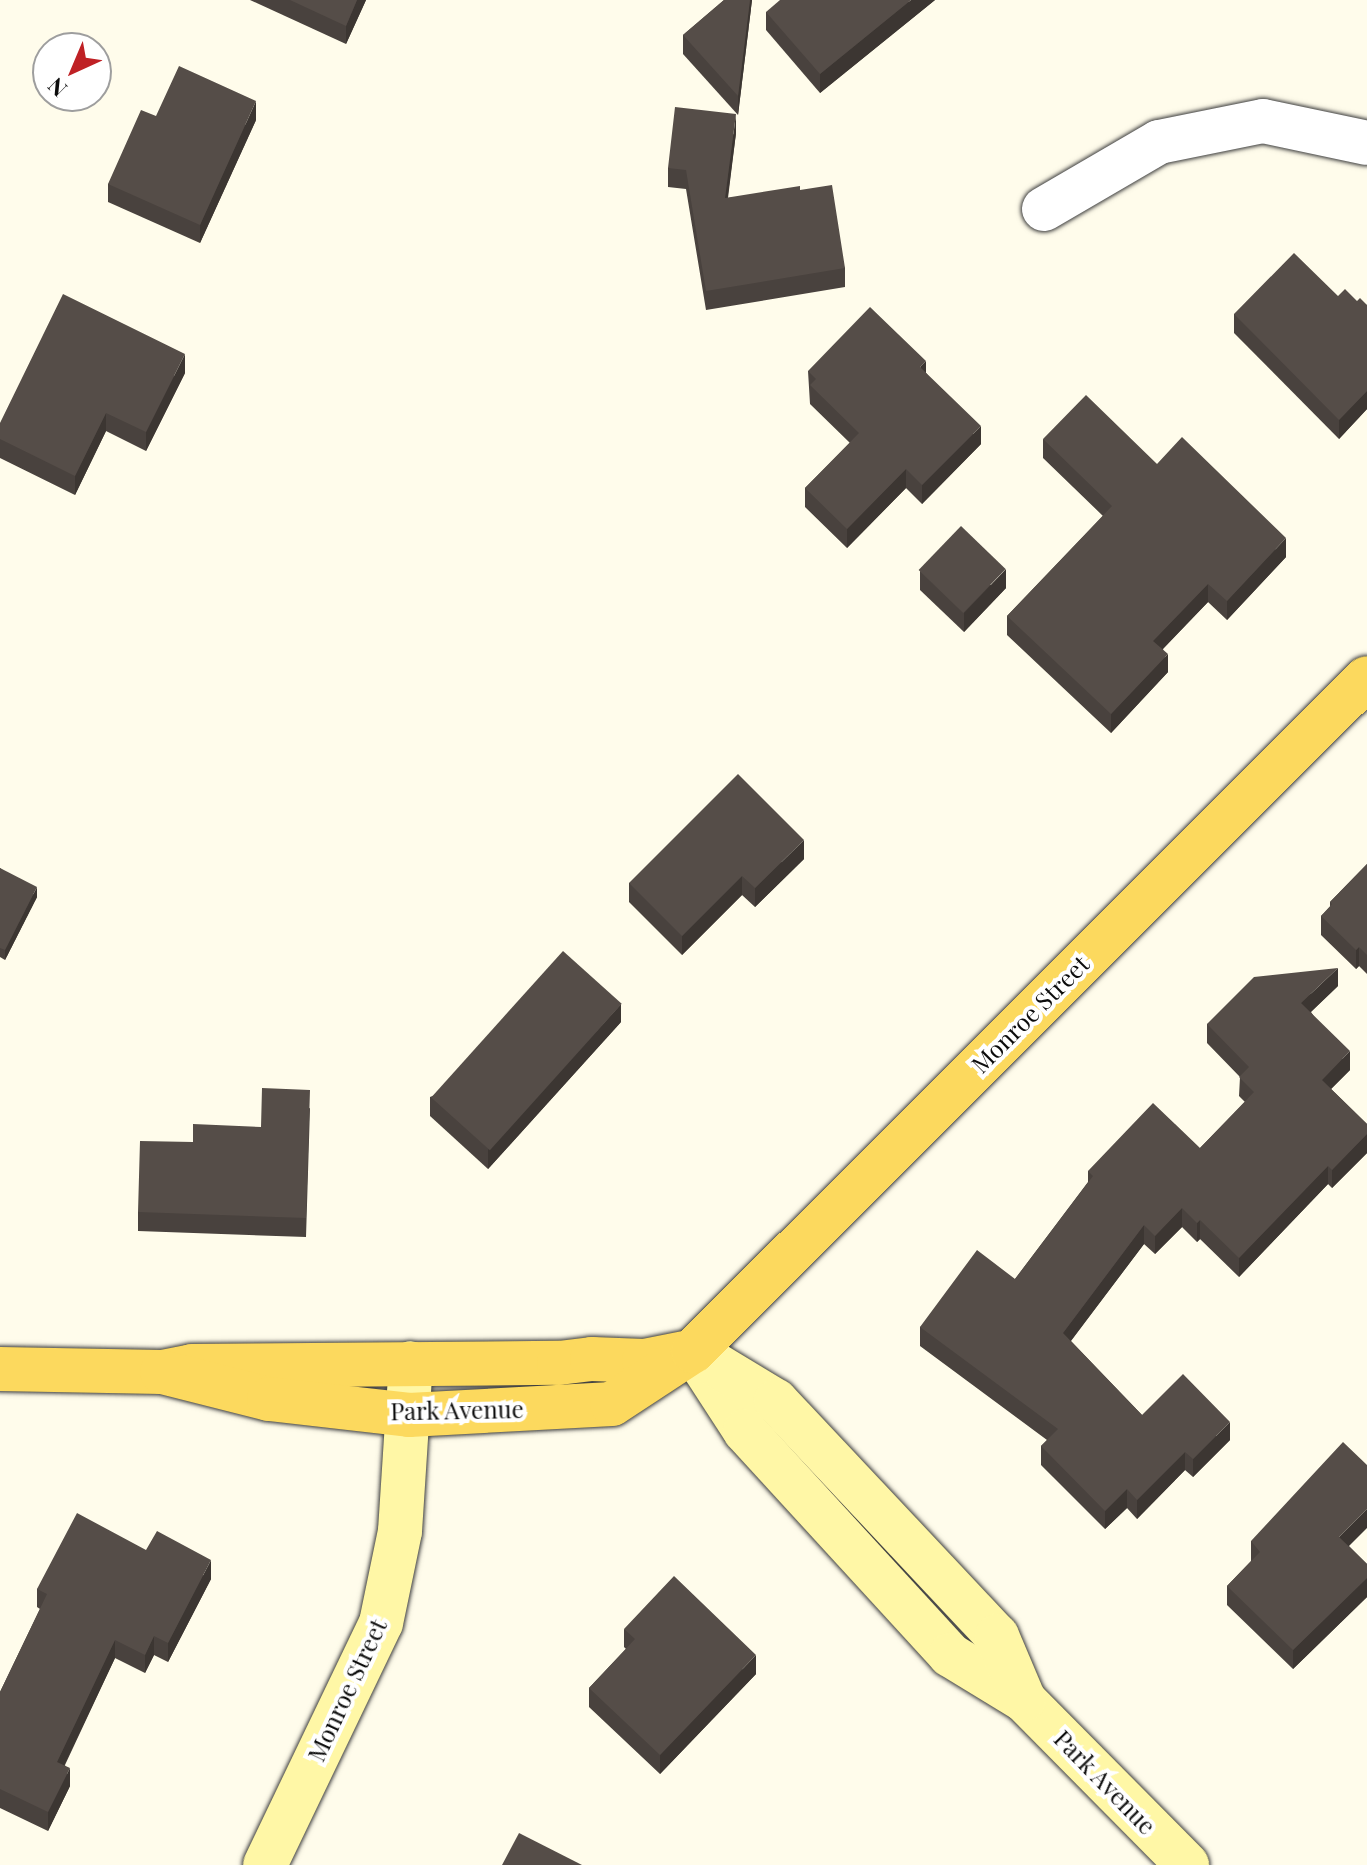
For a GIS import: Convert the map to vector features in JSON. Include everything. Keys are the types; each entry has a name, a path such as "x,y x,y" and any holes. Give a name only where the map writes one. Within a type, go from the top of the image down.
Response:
{"main road":[{"name":"Monroe Street","path":"693,1351 1367,678"},
{"name":"Park Avenue","path":"0,1369 162,1372 192,1366 644,1361 693,1351"},
{"name":"Park Avenue","path":"162,1372 269,1399 409,1415 612,1404 693,1351"}],"street":[{"path":"1044,209 1159,142 1203,133 1263,121 1367,143"},
{"name":"Park Avenue","path":"693,1351 776,1401 787,1412 997,1636 1024,1700 1187,1865"},
{"name":"Monroe Street","path":"265,1865 381,1623 400,1531 411,1363"}],"building":[{"path":"290,0 357,0 346,26"},
{"path":"724,0 750,0 738,96 683,35"},
{"path":"780,0 911,0 820,74 766,12"},
{"path":"179,66 256,101 200,225 108,184 141,110 156,116"},
{"path":"675,107 736,114 725,198 800,186 800,190 832,185 845,268 706,291 686,170 668,168"},
{"path":"1294,253 1338,296 1345,289 1357,301 1360,298 1367,305 1367,391 1339,420 1234,314"},
{"path":"63,294 185,354 146,432 106,413 75,476 0,439 0,423"},
{"path":"870,307 926,361 920,367 981,426 922,485 906,469 847,529 805,488 859,433 810,385 816,379 808,371"},
{"path":"1086,395 1157,464 1182,437 1286,538 1227,601 1208,584 1153,641 1168,654 1111,714 1007,616 1112,506 1043,439"},
{"path":"961,526 1006,569 963,613 919,570"},
{"path":"738,774 804,840 755,888 742,876 682,936 629,883"},
{"path":"1367,864 1367,955 1359,947 1356,950 1321,916 1332,904 1330,902"},
{"path":"0,868 37,887 5,950 0,948"},
{"path":"563,951 622,1004 490,1150 431,1097"},
{"path":"1338,968 1301,1003 1350,1051 1322,1080 1367,1124 1367,1134 1332,1170 1328,1166 1239,1258 1200,1220 1197,1223 1182,1208 1155,1236 1144,1225 1063,1333 1142,1415 1183,1374 1230,1422 1193,1459 1185,1452 1137,1500 1127,1489 1105,1511 1041,1446 1058,1429 920,1327 977,1250 1015,1279 1093,1176 1088,1171 1153,1103 1200,1148 1254,1092 1239,1077 1249,1067 1207,1024 1254,977"},
{"path":"262,1088 310,1090 306,1218 138,1212 140,1141 193,1142 193,1124 261,1127"},
{"path":"1343,1442 1367,1465 1367,1509 1339,1537 1367,1564 1367,1578 1293,1650 1227,1586 1260,1552 1251,1541"},
{"path":"77,1513 146,1550 157,1531 211,1560 168,1643 154,1636 145,1655 115,1640 57,1762 70,1768 48,1812 0,1789 0,1692 47,1594 37,1589"},
{"path":"674,1576 756,1655 660,1755 589,1688 635,1639 624,1629"},
{"path":"519,1833 582,1865 502,1865"}]}
